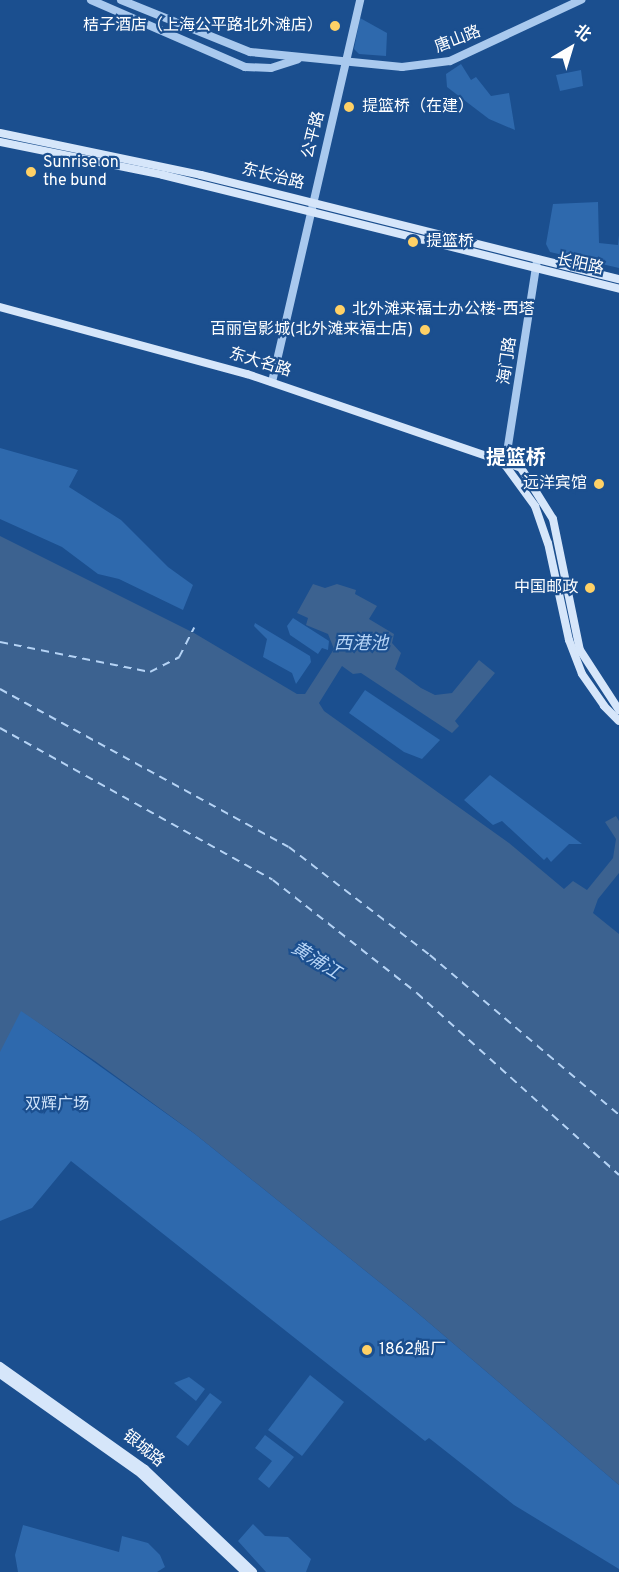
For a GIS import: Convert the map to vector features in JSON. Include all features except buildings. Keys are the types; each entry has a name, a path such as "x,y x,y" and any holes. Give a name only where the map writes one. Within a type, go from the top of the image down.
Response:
{"main road":[{"name":"东长治路","path":"0,133 537,260"},
{"name":"东长治路","path":"0,142 310,206 535,271"},
{"name":"长阳路","path":"537,260 619,279"},
{"name":"长阳路","path":"535,271 619,289"},
{"name":"东大名路","path":"0,307 272,382 506,465"},
{"path":"506,465 535,506 580,650 619,710"},
{"path":"566,607 582,674 604,706 619,721"},
{"name":"银城路","path":"0,1366 145,1469 253,1572"},
{"name":"银城路","path":"0,1374 141,1474 245,1572"}],"street":[{"name":"唐山路","path":"91,0 245,66 271,68 299,58"},
{"name":"唐山路","path":"121,0 237,48 299,58 402,67 450,61 581,0"},
{"name":"公平路","path":"272,382 310,206 360,0"},
{"name":"海门路","path":"506,465 537,260"}],"green space":[{"path":"360,18 387,33 386,56 359,54 354,49"},
{"path":"461,64 471,80 476,77 491,96 509,93 515,130 489,119 447,87 446,74"},
{"path":"581,70 583,86 560,91 556,75"},
{"path":"598,202 599,243 618,245 619,235 619,268 550,252 546,244 553,204"},
{"path":"0,448 78,470 69,487 121,520 168,567 193,585 183,610 119,579 98,574 62,547 0,519"},
{"path":"293,618 329,641 328,650 322,648 318,654 290,635 287,626"},
{"path":"255,623 310,656 311,662 296,684 292,673 263,657 267,639 254,626"},
{"path":"365,690 440,740 422,759 404,752 349,713"},
{"path":"490,775 582,844 569,844 551,862 547,857 544,860 502,821 493,825 464,800"},
{"name":"双辉广场","path":"21,1010 195,1134 413,1309 619,1485 619,1569 514,1505 429,1438 425,1441 71,1161 32,1208 0,1221 0,1030"},
{"path":"310,1375 344,1402 302,1456 268,1430"},
{"path":"189,1377 205,1389 196,1401 174,1383"},
{"path":"210,1393 222,1402 188,1446 176,1437"},
{"path":"265,1435 294,1457 269,1488 258,1479 272,1461 255,1448"},
{"path":"253,1524 265,1536 288,1537 311,1559 306,1572 266,1572 238,1541"},
{"path":"23,1525 119,1552 122,1536 148,1543 160,1555 165,1567 157,1572 18,1572 15,1555"}],"water":[{"path":"0,536 194,633 297,694 305,694 334,649 328,634 306,625 308,618 297,613 313,584 325,588 337,584 356,590 355,594 377,606 369,619 394,634 392,643 401,653 395,669 421,688 435,695 452,693 479,660 495,673 455,721 459,726 452,733 361,673 353,674 342,666 319,703 324,711 509,843 564,889 573,881 587,890 613,858 616,839 605,822 616,816 619,821 619,873 598,899 593,913 619,934 619,1485 413,1309 195,1134 95,1061 21,1011 0,1052"}],"ferry route":[{"path":"0,642 150,672 179,657 194,628"},
{"path":"0,689 289,847 430,955 619,1115"},
{"path":"0,728 273,880 417,993 619,1175"}],"place":[{"name":"桔子酒店（上海公平路北外滩店）","path":"335,26"},
{"name":"提篮桥（在建）","path":"349,107"},
{"name":"Sunrise on the bund","path":"31,172"},
{"name":"提篮桥","path":"413,242"},
{"name":"北外滩来福士办公楼-西塔","path":"340,310"},
{"name":"百丽宫影城(北外滩来福士店)","path":"425,330"},
{"name":"远洋宾馆","path":"599,484"},
{"name":"中国邮政","path":"590,588"},
{"name":"1862船厂","path":"367,1350"}],"district":[{"name":"提篮桥","path":"516,459"}],"water label":[{"name":"西港池","path":"361,645"},
{"name":"黄浦江","path":"315,962"}]}
